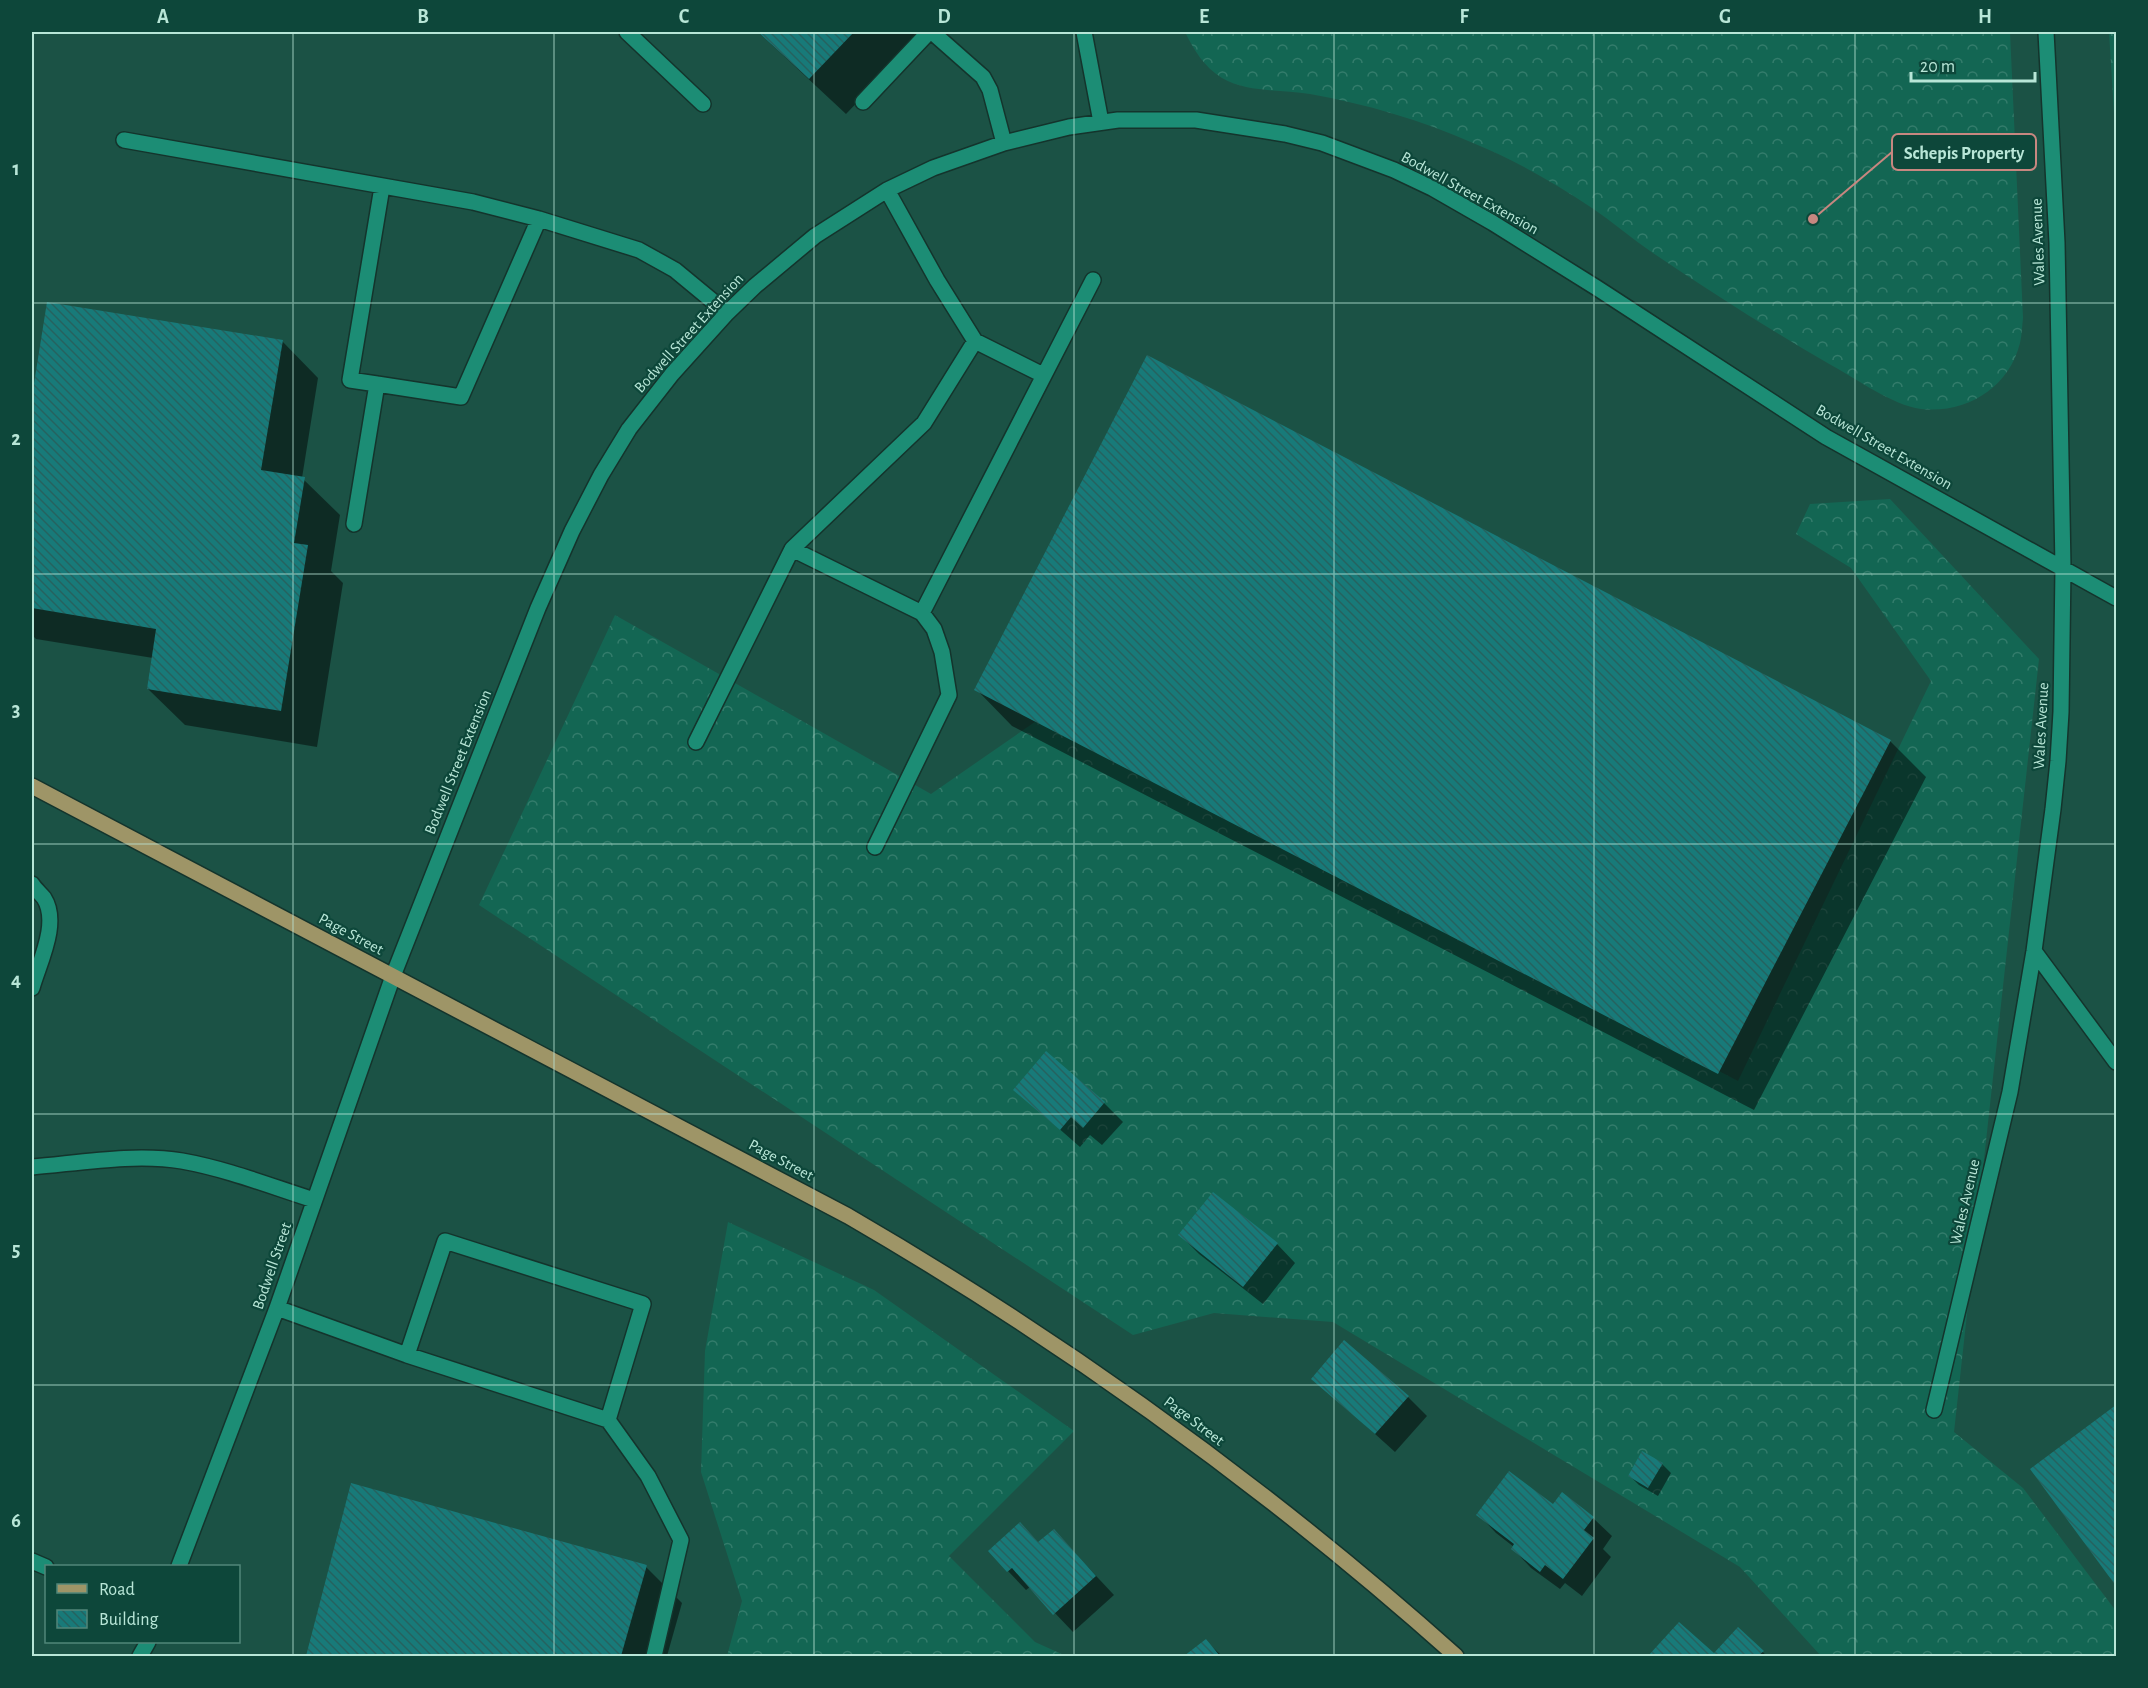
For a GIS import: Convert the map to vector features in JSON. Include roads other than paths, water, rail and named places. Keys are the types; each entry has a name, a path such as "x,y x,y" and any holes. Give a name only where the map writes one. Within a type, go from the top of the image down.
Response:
{"main road":[{"name":"Page Street","path":"32,786 848,1216 920,1258 1001,1309 1153,1412 1337,1555 1456,1656"}],"street":[{"path":"627,32 703,104"},
{"path":"863,102 930,32 983,77 990,90 1004,143"},
{"path":"1084,32 1101,122"},
{"name":"Wales Avenue","path":"1934,1410 2010,1092 2034,951 2054,809 2058,760 2063,568 2056,243 2046,32"},
{"name":"Bodwell Street Extension","path":"393,976 538,608 572,531 601,475 629,429 672,374 727,313 755,286 815,236 887,190 933,168 1004,143 1069,127 1118,120 1196,120 1284,134 1322,143 1394,170 1432,188 1493,223 1826,437 2116,598"},
{"path":"124,140 473,202 539,219 639,250 675,270 727,313"},
{"path":"382,187 350,380 461,397 539,219"},
{"path":"887,190 937,280 975,341 1043,375"},
{"path":"922,613 1093,280"},
{"path":"696,742 792,549 924,423 975,341"},
{"path":"354,525 377,384"},
{"path":"792,549 922,613 934,629 942,652 949,695 875,847"},
{"path":"32,884 45,899 51,918 32,988"},
{"path":"2034,951 2116,1062"},
{"name":"Bodwell Street","path":"179,1565 277,1308 393,976"},
{"path":"32,1167 137,1158 180,1161 225,1171 314,1200"},
{"path":"407,1355 445,1241 643,1304 608,1420"},
{"path":"277,1308 407,1355 608,1420 648,1476 681,1540 654,1656"}],"place":[{"name":"Schepis Property","path":"1813,219"}]}
